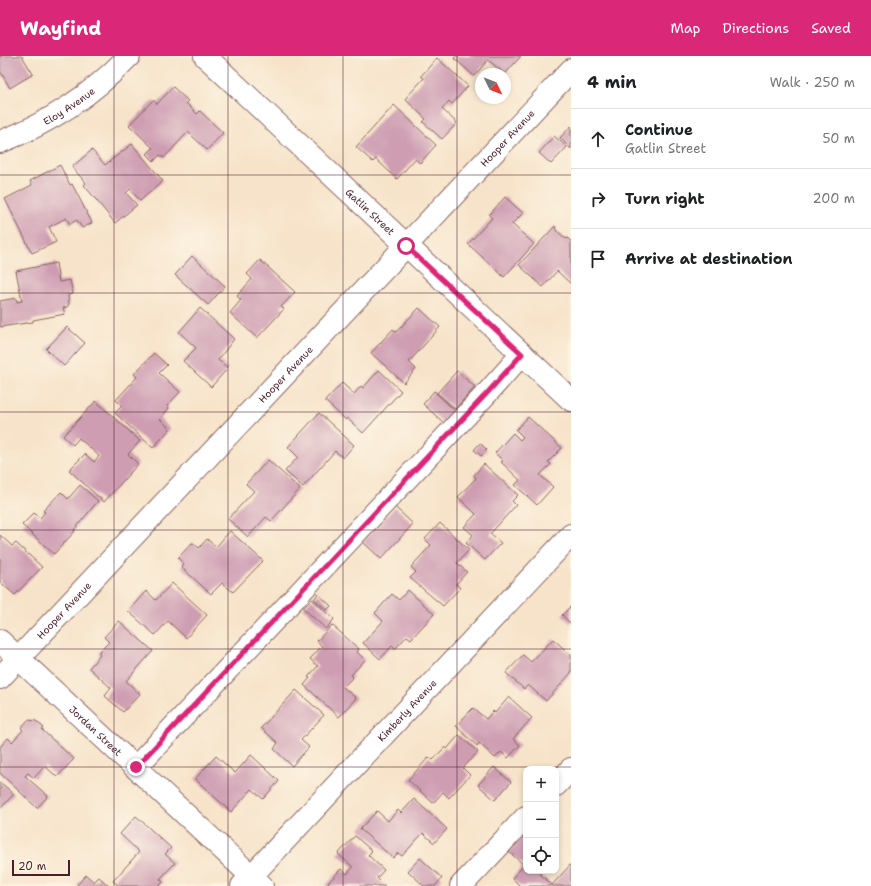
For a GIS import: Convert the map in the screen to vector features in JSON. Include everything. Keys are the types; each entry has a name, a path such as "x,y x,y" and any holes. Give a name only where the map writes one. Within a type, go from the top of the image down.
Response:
{"street":[{"name":"Eloy Avenue","path":"0,142 23,133 71,106 114,72 129,56"},
{"name":"Gatlin Street","path":"205,56 571,400"},
{"name":"Hooper Avenue","path":"0,678 571,70"},
{"path":"136,767 522,354"},
{"name":"Kimberly Avenue","path":"252,883 571,535"},
{"name":"Jordan Street","path":"0,641 136,767 252,883"},
{"path":"559,781 571,768"},
{"path":"461,886 523,819"}],"building":[{"path":"0,56 22,56 33,74 10,88 0,71"},
{"path":"456,56 521,56 510,68 498,68 488,60 481,68 475,68 474,76 454,58"},
{"path":"437,58 468,86 452,104 449,101 442,109 457,123 442,139 423,122 426,119 405,99 424,78 421,76"},
{"path":"173,87 188,101 186,103 197,114 200,111 223,133 207,150 188,132 164,158 160,155 154,161 147,154 153,148 129,125 153,100 157,104"},
{"path":"394,105 436,145 420,163 415,159 397,179 376,159 373,162 356,147"},
{"path":"571,126 571,149 560,138"},
{"path":"554,136 567,147 551,164 539,153"},
{"path":"132,144 163,181 140,201 130,189 126,193 137,205 115,223 84,185 86,183 72,167 92,150 105,165"},
{"path":"60,165 70,185 72,184 92,223 82,228 77,220 70,224 66,218 49,227 56,242 32,253 5,199 32,185 30,181"},
{"path":"505,197 523,213 512,224 534,244 504,277 468,244 492,218 489,215"},
{"path":"555,226 555,229 566,239 567,238 571,241 571,284 557,271 543,287 519,265"},
{"path":"192,256 225,286 208,305 175,275"},
{"path":"260,260 295,292 281,307 284,309 257,338 230,313 241,300 237,296 252,279 247,274"},
{"path":"56,263 59,282 70,280 73,294 68,295 69,304 67,307 63,308 65,314 33,320 33,322 0,327 0,301 16,298 17,302 22,301 16,271"},
{"path":"200,308 234,339 218,360 228,368 211,387 183,361 196,348 179,332"},
{"path":"419,308 440,327 409,362 416,369 404,383 371,353 393,329 396,332"},
{"path":"67,327 85,343 64,366 46,349"},
{"path":"154,353 167,365 159,373 180,392 167,406 169,408 160,419 170,429 153,448 115,413 122,406 116,400 137,377 134,374"},
{"path":"379,370 401,391 363,433 325,401 342,383 354,394 361,386 363,388"},
{"path":"457,371 475,387 455,409 437,393"},
{"path":"434,391 455,411 444,423 423,404"},
{"path":"96,401 140,441 128,454 138,464 104,502 69,470 85,454 94,462 99,456 79,438 73,445 63,436"},
{"path":"319,413 354,445 343,458 335,451 303,487 285,471 298,457 288,447"},
{"path":"528,417 562,448 548,462 551,464 540,475 553,487 537,505 515,485 520,480 501,462 503,461 495,453 513,433 520,440 523,437 516,430"},
{"path":"480,443 487,450 481,456 474,450"},
{"path":"268,460 300,489 271,521 266,517 248,537 228,519 254,491 246,484"},
{"path":"484,464 518,495 512,501 516,505 490,534 501,543 485,560 466,543 473,535 464,527 476,514 458,497 476,478 474,475"},
{"path":"80,485 98,501 74,530 75,531 54,554 22,525 34,513 40,518 45,512 43,511 61,492 68,499"},
{"path":"395,507 413,524 381,559 363,542"},
{"path":"440,523 469,550 457,563 467,572 456,584 460,588 443,606 410,578 416,572 411,567 431,545 425,539"},
{"path":"230,531 263,561 233,592 222,583 211,594 181,567 184,564 178,558 192,543 199,548 207,539 216,547"},
{"path":"0,535 12,546 16,543 42,567 15,595 0,582"},
{"path":"172,583 207,615 186,638 168,621 155,635 128,611 146,591 156,600"},
{"path":"408,590 434,614 411,639 407,636 395,649 392,646 380,659 363,643 383,621 375,613 392,594 399,600"},
{"path":"318,594 331,606 327,610 314,599"},
{"path":"312,599 334,619 326,629 303,608"},
{"path":"571,606 571,624 562,615"},
{"path":"119,621 153,651 126,681 140,694 123,712 105,696 111,688 89,668 100,655 98,653 109,642 104,637"},
{"path":"332,625 359,649 357,652 365,660 351,675 353,677 343,687 356,698 339,717 304,685 310,678 308,677 318,666 310,659 322,646 317,641"},
{"path":"553,639 571,655 571,673 546,701 528,685 524,689 506,673 523,655 531,662"},
{"path":"296,690 324,715 301,740 309,747 292,766 274,749 278,743 261,728"},
{"path":"509,697 532,718 513,739 520,745 508,758 501,752 495,758 479,743 477,746 456,726 473,708 486,719 493,711 495,713"},
{"path":"28,720 36,721 44,728 42,730 74,759 57,777 45,766 34,778 28,773 25,776 48,796 37,808 0,773 0,747 8,738 12,742 23,730 21,728"},
{"path":"459,735 478,752 463,768 470,775 449,798 443,792 433,803 408,780 429,757 433,760 445,747 447,749"},
{"path":"251,755 279,781 263,799 252,789 231,812 195,779 216,756 235,773"},
{"path":"494,767 511,782 495,800 478,785"},
{"path":"0,782 14,794 0,809"},
{"path":"414,799 447,829 434,843 423,833 402,856 398,853 393,858 360,829 377,811 388,821 398,810 401,813"},
{"path":"136,816 171,848 165,854 175,863 160,879 163,882 159,886 119,886 113,881 139,852 120,834"},
{"path":"355,836 372,851 368,855 384,870 377,878 385,886 325,886 341,869 347,874 353,867 338,854"},
{"path":"523,836 523,864 509,852"},
{"path":"420,858 442,878 435,886 424,886 408,871"},
{"path":"571,864 571,886 520,886 512,878 523,866 523,874 540,874 552,885"},
{"path":"86,875 94,882 99,877 109,886 76,886"}],"route":[{"path":"136,767 522,354 406,246"}]}
